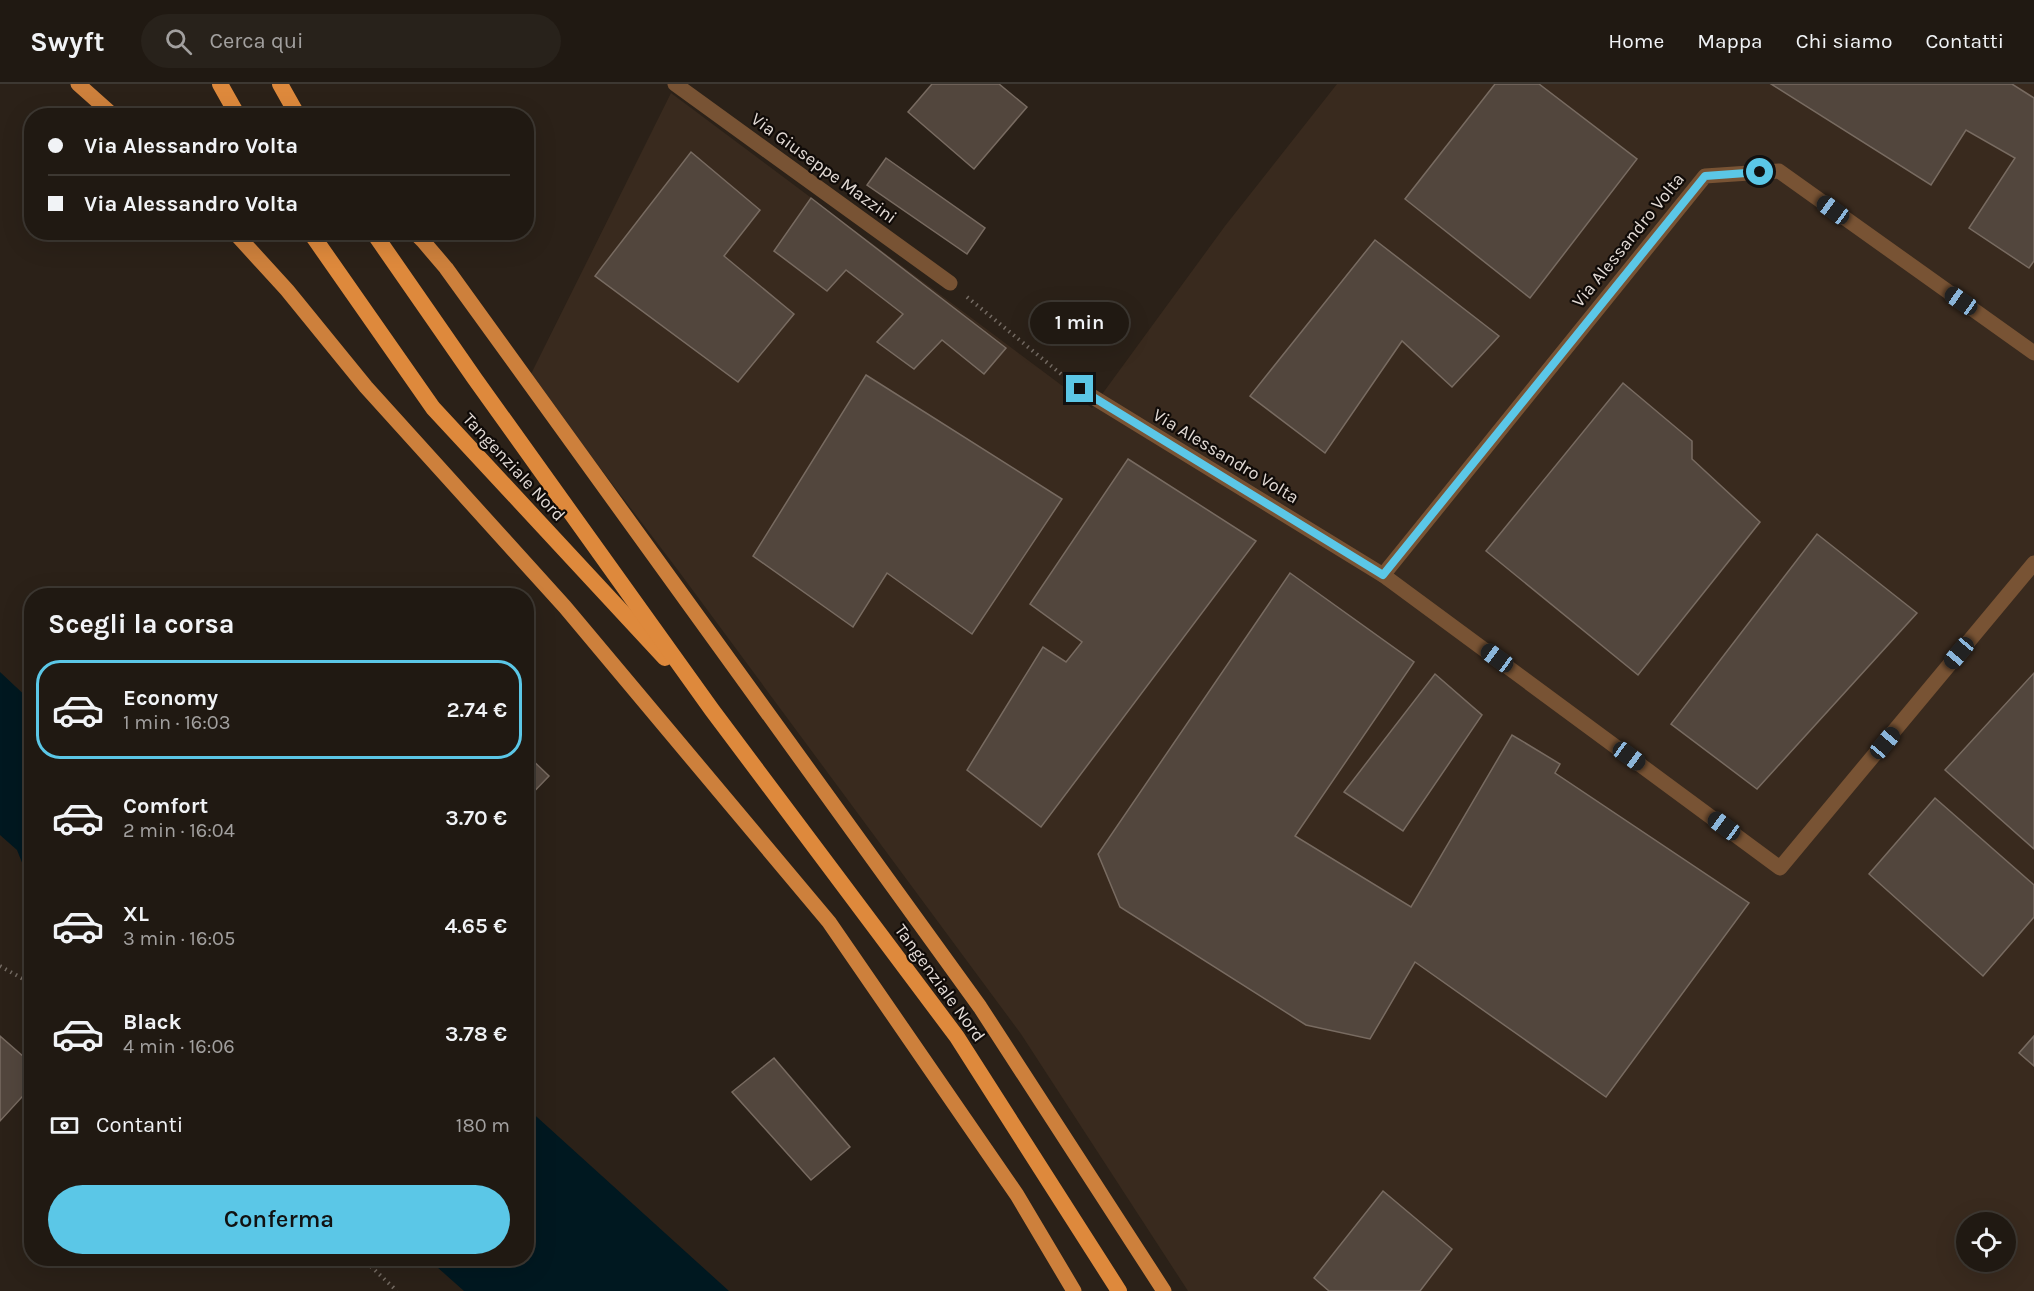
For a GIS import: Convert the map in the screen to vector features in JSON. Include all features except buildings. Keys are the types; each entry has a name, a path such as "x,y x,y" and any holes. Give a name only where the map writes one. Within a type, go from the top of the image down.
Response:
{"highway":[{"path":"220,84 234,108"},
{"path":"280,84 294,108"},
{"name":"Tangenziale Nord","path":"316,240 433,408 712,710"},
{"name":"Tangenziale Nord","path":"379,240 712,710 957,1036 1119,1291"}],"main road":[{"path":"78,84 109,108"},
{"path":"241,240 286,290 366,387 565,607 829,922 1017,1195 1074,1291"},
{"path":"422,240 446,268 980,1007 1164,1291"}],"street":[{"name":"Via Giuseppe Mazzini","path":"675,84 950,284"},
{"name":"Via Alessandro Volta","path":"1383,575 1705,176 1779,171 2034,354"},
{"name":"Via Alessandro Volta","path":"1080,389 1383,575 1780,868 2034,563"}],"path":[{"path":"950,284 1080,389"},
{"path":"0,966 24,980"},
{"path":"370,1266 397,1291"}],"shaded area":[{"path":"1337,84 2034,84 2034,1291 1188,1291 1021,1034 677,569 530,376 671,93 1092,408 1225,226"}],"water":[{"path":"0,672 24,694 24,868 17,850 0,835"},
{"path":"534,1114 729,1291 464,1291 436,1266 534,1266"}],"route":[{"path":"1080,389 1383,575 1705,176 1760,172"}]}
